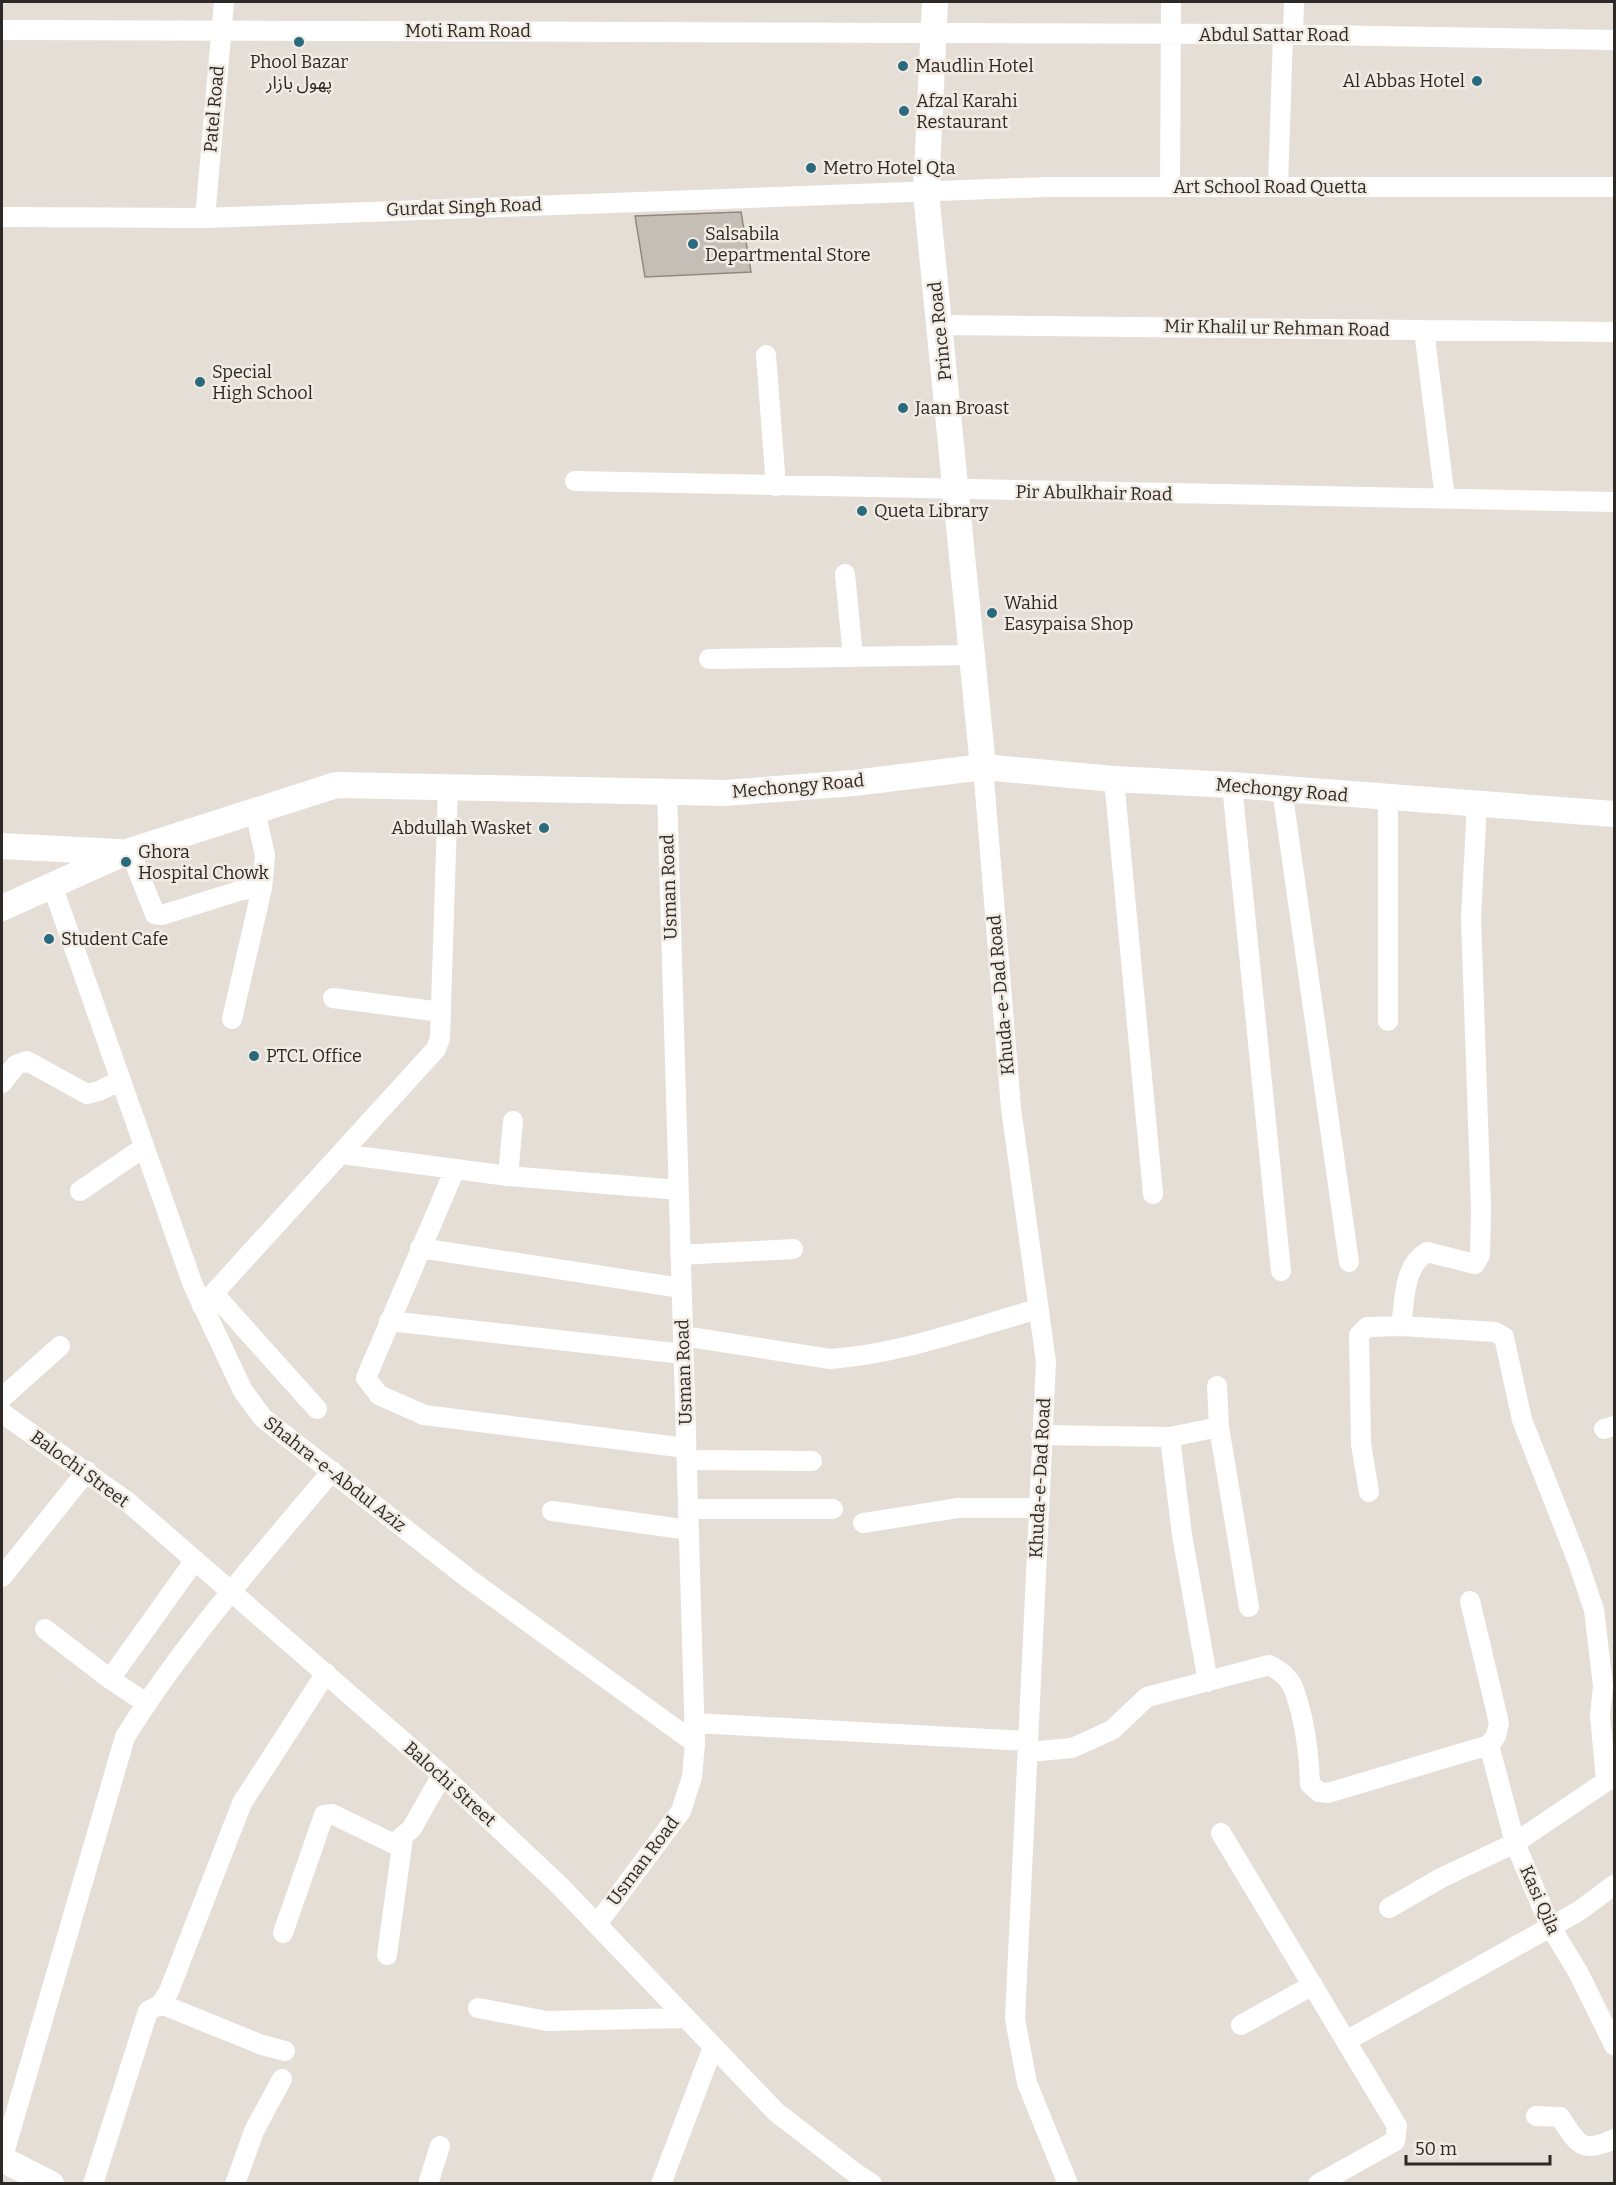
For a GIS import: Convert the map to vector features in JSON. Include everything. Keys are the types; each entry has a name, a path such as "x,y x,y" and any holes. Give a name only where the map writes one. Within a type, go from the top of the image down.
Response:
{"street":[{"name":"Patel Road","path":"205,218 224,2"},
{"name":"Prince Road","path":"935,2 926,192 983,766"},
{"path":"1170,187 1169,34 1171,2"},
{"path":"1278,187 1288,34 1294,2"},
{"name":"Moti Ram Road","path":"2,30 221,29 934,34"},
{"name":"Abdul Sattar Road","path":"934,34 1288,34 1614,40"},
{"name":"Art School Road Quetta","path":"926,192 1048,187 1614,187"},
{"name":"Gurdat Singh Road","path":"2,217 205,218 926,192"},
{"name":"Mir Khalil ur Rehman Road","path":"939,325 1614,332"},
{"path":"1424,330 1445,499"},
{"path":"766,355 776,486"},
{"name":"Pir Abulkhair Road","path":"574,481 1614,502"},
{"path":"845,574 853,657"},
{"path":"709,659 972,655"},
{"name":"Mechongy Road","path":"2,908 127,852 336,784 725,793 854,783 983,766 1114,779 1232,785 1388,799 1477,803 1614,814"},
{"name":"Khuda-e-Dad Road","path":"983,766 1011,1108 1046,1362 1015,2019 1027,2084 1068,2184"},
{"path":"1114,779 1153,1194"},
{"path":"1232,785 1281,1271"},
{"path":"317,1409 208,1300 436,1049 440,1038 448,788"},
{"path":"1282,789 1349,1262"},
{"name":"Usman Road","path":"597,1924 681,1811 692,1778 695,1743 666,791"},
{"path":"1388,799 1388,1021"},
{"path":"1401,1326 1410,1267 1416,1258 1427,1251 1474,1264 1480,1256 1471,918 1477,803"},
{"path":"232,1019 262,888 265,855 255,811"},
{"path":"2,846 127,852 156,914 162,915 242,890 262,888"},
{"name":"Shahra-e-Abdul Aziz","path":"52,885 121,1080 142,1148 208,1300 243,1391 263,1418 469,1579 695,1743"},
{"path":"333,998 441,1012"},
{"path":"2,1083 16,1065 27,1061 87,1094 121,1080"},
{"path":"508,1176 513,1121"},
{"path":"80,1191 142,1148"},
{"path":"342,1154 508,1176 679,1190"},
{"path":"455,1169 366,1378 379,1395 424,1415 686,1454 812,1461"},
{"path":"420,1248 681,1287"},
{"path":"680,1255 793,1249"},
{"path":"389,1321 531,1339 683,1345 830,1359 882,1352 1038,1309"},
{"path":"1370,1492 1361,1444 1359,1335 1367,1328 1401,1326 1495,1332 1503,1337 1522,1420 1578,1562 1593,1610 1603,1686 1600,1715 1610,1778 1515,1843 1441,1878 1389,1908"},
{"path":"2,1398 60,1346"},
{"path":"1216,1386 1219,1427 1249,1607"},
{"name":"Balochi Street","path":"2,1413 87,1471 232,1591 442,1775 597,1924 776,2112 872,2184"},
{"path":"1041,1435 1170,1437 1219,1427"},
{"path":"1170,1437 1182,1535 1208,1682"},
{"path":"2,1577 87,1471"},
{"path":"51,2184 2,2159 125,1737 146,1703 232,1591 332,1471"},
{"path":"863,1523 957,1508 1038,1508"},
{"path":"688,1509 833,1509"},
{"path":"552,1512 689,1530"},
{"path":"110,1679 195,1560"},
{"path":"694,1724 1072,1748 1112,1730 1147,1697 1269,1665 1281,1670 1292,1685 1309,1757 1310,1784 1319,1792 1328,1793 1489,1746 1496,1736 1500,1723 1470,1601"},
{"path":"45,1629 110,1679 146,1703"},
{"path":"93,2184 148,2011 161,2004 169,1991 242,1803 326,1673"},
{"name":"Kasi Qila","path":"1489,1746 1515,1843 1550,1926 1607,2011 1614,2045"},
{"path":"283,1933 324,1815 332,1814 394,1844 412,1828 442,1775"},
{"path":"1221,1833 1397,2126 1395,2141 1318,2184"},
{"path":"387,1954 403,1838"},
{"path":"1346,2041 1579,1911 1614,1885"},
{"path":"1241,2025 1313,1985"},
{"path":"161,2004 262,2045 285,2051"},
{"path":"478,2008 548,2021 685,2018"},
{"path":"662,2184 714,2047"},
{"path":"235,2184 254,2131 282,2079"},
{"path":"1536,2116 1560,2117 1579,2145 1590,2148 1614,2139"},
{"path":"428,2184 440,2146"}],"building":[{"name":"Salsabila Departmental Store","path":"741,212 751,272 645,277 635,216"}],"place":[{"name":"Phool Bazar پھول بازار","path":"299,42"},
{"name":"Maudlin Hotel","path":"903,66"},
{"name":"Al Abbas Hotel","path":"1477,81"},
{"name":"Afzal Karahi Restaurant","path":"904,111"},
{"name":"Metro Hotel Qta","path":"811,168"},
{"name":"Salsabila Departmental Store","path":"693,244"},
{"name":"Special High School","path":"200,382"},
{"name":"Jaan Broast","path":"903,408"},
{"name":"Queta Library","path":"862,511"},
{"name":"Wahid Easypaisa Shop","path":"992,613"},
{"name":"Abdullah Wasket","path":"544,828"},
{"name":"Ghora Hospital Chowk","path":"126,862"},
{"name":"Student Cafe","path":"49,939"},
{"name":"PTCL Office","path":"254,1056"}]}
